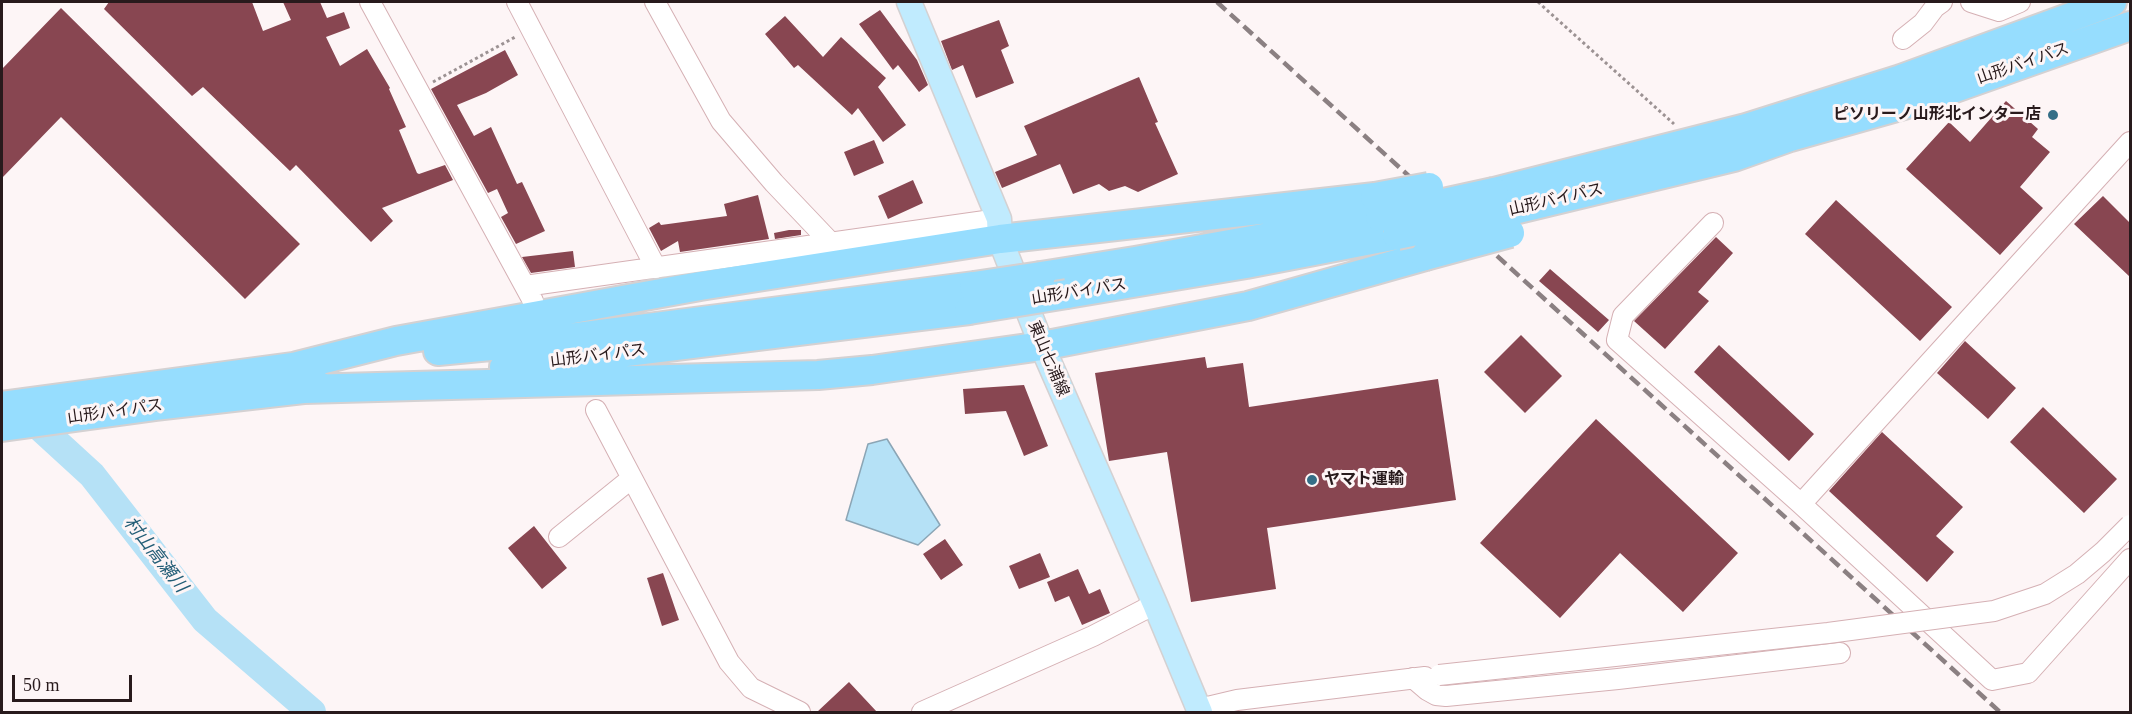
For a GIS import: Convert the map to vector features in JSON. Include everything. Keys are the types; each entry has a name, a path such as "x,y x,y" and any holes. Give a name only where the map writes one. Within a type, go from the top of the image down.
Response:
{"highway":[{"path":"1901,79 1989,36 2077,2"},
{"name":"山形バイパス","path":"1497,204 1901,79 2112,2"},
{"name":"山形バイパス","path":"972,298 1041,276 1384,216 1497,204 1734,158 1790,137 1921,100 2130,26"},
{"path":"300,377 818,375 872,370 1042,346 1248,306 1425,256 1497,204 1647,136 1746,128"},
{"path":"300,377 396,341 999,229 1384,216 1497,204"},
{"name":"山形バイパス","path":"2,406 158,395 554,340 972,298 1066,294 1246,264 1384,216"},
{"name":"山形バイパス","path":"2,427 158,395"}],"main road":[{"name":"東山七浦線","path":"909,2 999,229 1042,346 1200,711"}],"street":[{"path":"370,2 529,294 656,268 831,243 999,229"},
{"path":"517,2 656,268"},
{"path":"655,2 721,121 774,183 831,243"},
{"path":"1903,39 1923,23 1935,7 1942,2"},
{"path":"1971,2 1999,11 2020,2"},
{"path":"1801,504 2130,142"},
{"path":"1713,223 1623,316 1617,340 1801,504 1992,680 2028,673 2130,559"},
{"path":"596,410 729,662 751,688 800,712"},
{"path":"559,537 632,478"},
{"path":"1200,711 1237,700 1439,675 1828,633 1994,611 2045,594 2077,574 2130,525"},
{"path":"922,712 1093,636 1155,604"},
{"path":"1413,678 1436,695 1446,696 1840,653"}],"path":[{"path":"1538,2 1682,132"},
{"path":"418,90 531,29"}],"water":[{"path":"887,439 940,525 918,545 846,520 868,444"}],"building":[{"path":"109,2 252,2 263,31 291,20 283,2 320,2 327,18 344,12 350,28 326,37 340,66 367,49 390,88 406,127 399,130 417,173 445,165 453,180 382,208 393,221 371,242 296,165 290,171 203,87 192,96 104,9"},
{"path":"61,8 300,244 245,299 61,117 2,178 2,69"},
{"path":"880,10 917,60 928,85 919,92 898,65 893,70 859,24"},
{"path":"785,16 823,57 841,37 886,78 878,87 906,125 883,142 858,108 852,115 798,65 794,68 765,34"},
{"path":"999,20 1009,46 1001,50 1014,83 976,98 963,65 952,70 941,41"},
{"path":"505,50 518,75 486,93 457,105 474,136 491,127 517,184 522,182 545,231 516,244 501,217 508,213 497,189 488,193 431,89"},
{"path":"1139,77 1158,122 1155,123 1178,174 1138,192 1125,186 1109,191 1099,184 1073,194 1060,164 1002,188 995,172 1037,155 1024,126"},
{"path":"2006,101 2038,129 2032,137 2050,152 2020,187 2043,208 2000,255 1906,169 1949,122 1970,142"},
{"path":"874,140 884,163 854,176 844,152"},
{"path":"913,180 923,203 888,219 878,196"},
{"path":"758,195 769,239 680,252 678,241 661,251 649,228 659,222 661,225 727,216 724,204"},
{"path":"2103,196 2130,223 2130,277 2074,224"},
{"path":"1836,200 1952,307 1920,341 1805,234"},
{"path":"801,230 801,235 775,239 774,233"},
{"path":"1716,237 1733,253 1698,292 1709,301 1665,349 1634,321"},
{"path":"573,251 575,267 531,273 522,257"},
{"path":"1550,269 1609,320 1598,332 1539,281"},
{"path":"1521,335 1562,376 1525,413 1484,372"},
{"path":"1965,341 2016,388 1988,419 1937,373"},
{"path":"1719,345 1814,434 1789,461 1694,372"},
{"name":"ヤマト運輸","path":"1205,357 1207,368 1243,363 1249,407 1438,379 1456,500 1267,528 1276,589 1191,602 1167,452 1109,461 1095,373"},
{"path":"1024,385 1048,446 1024,456 1006,411 965,414 963,389"},
{"path":"2043,407 2117,479 2084,513 2010,442"},
{"path":"1596,419 1738,553 1683,612 1620,553 1560,618 1480,543"},
{"path":"1882,432 1963,507 1936,536 1954,552 1927,582 1829,491"},
{"path":"534,526 567,568 542,589 508,548"},
{"path":"945,539 963,565 941,580 923,554"},
{"path":"1040,553 1050,577 1019,589 1009,566"},
{"path":"1078,569 1089,594 1100,589 1110,613 1082,625 1069,596 1055,602 1047,582"},
{"path":"663,573 679,620 662,626 647,578"},
{"path":"849,682 877,712 817,712"}],"waterway":[{"name":"村山高瀬川","path":"21,410 92,475 205,620 312,712"}],"railway":[{"path":"1217,2 2000,712"}],"place":[{"name":"ピソリーノ山形北インター店","path":"2053,115"},
{"name":"ヤマト運輸","path":"1312,480"}]}
